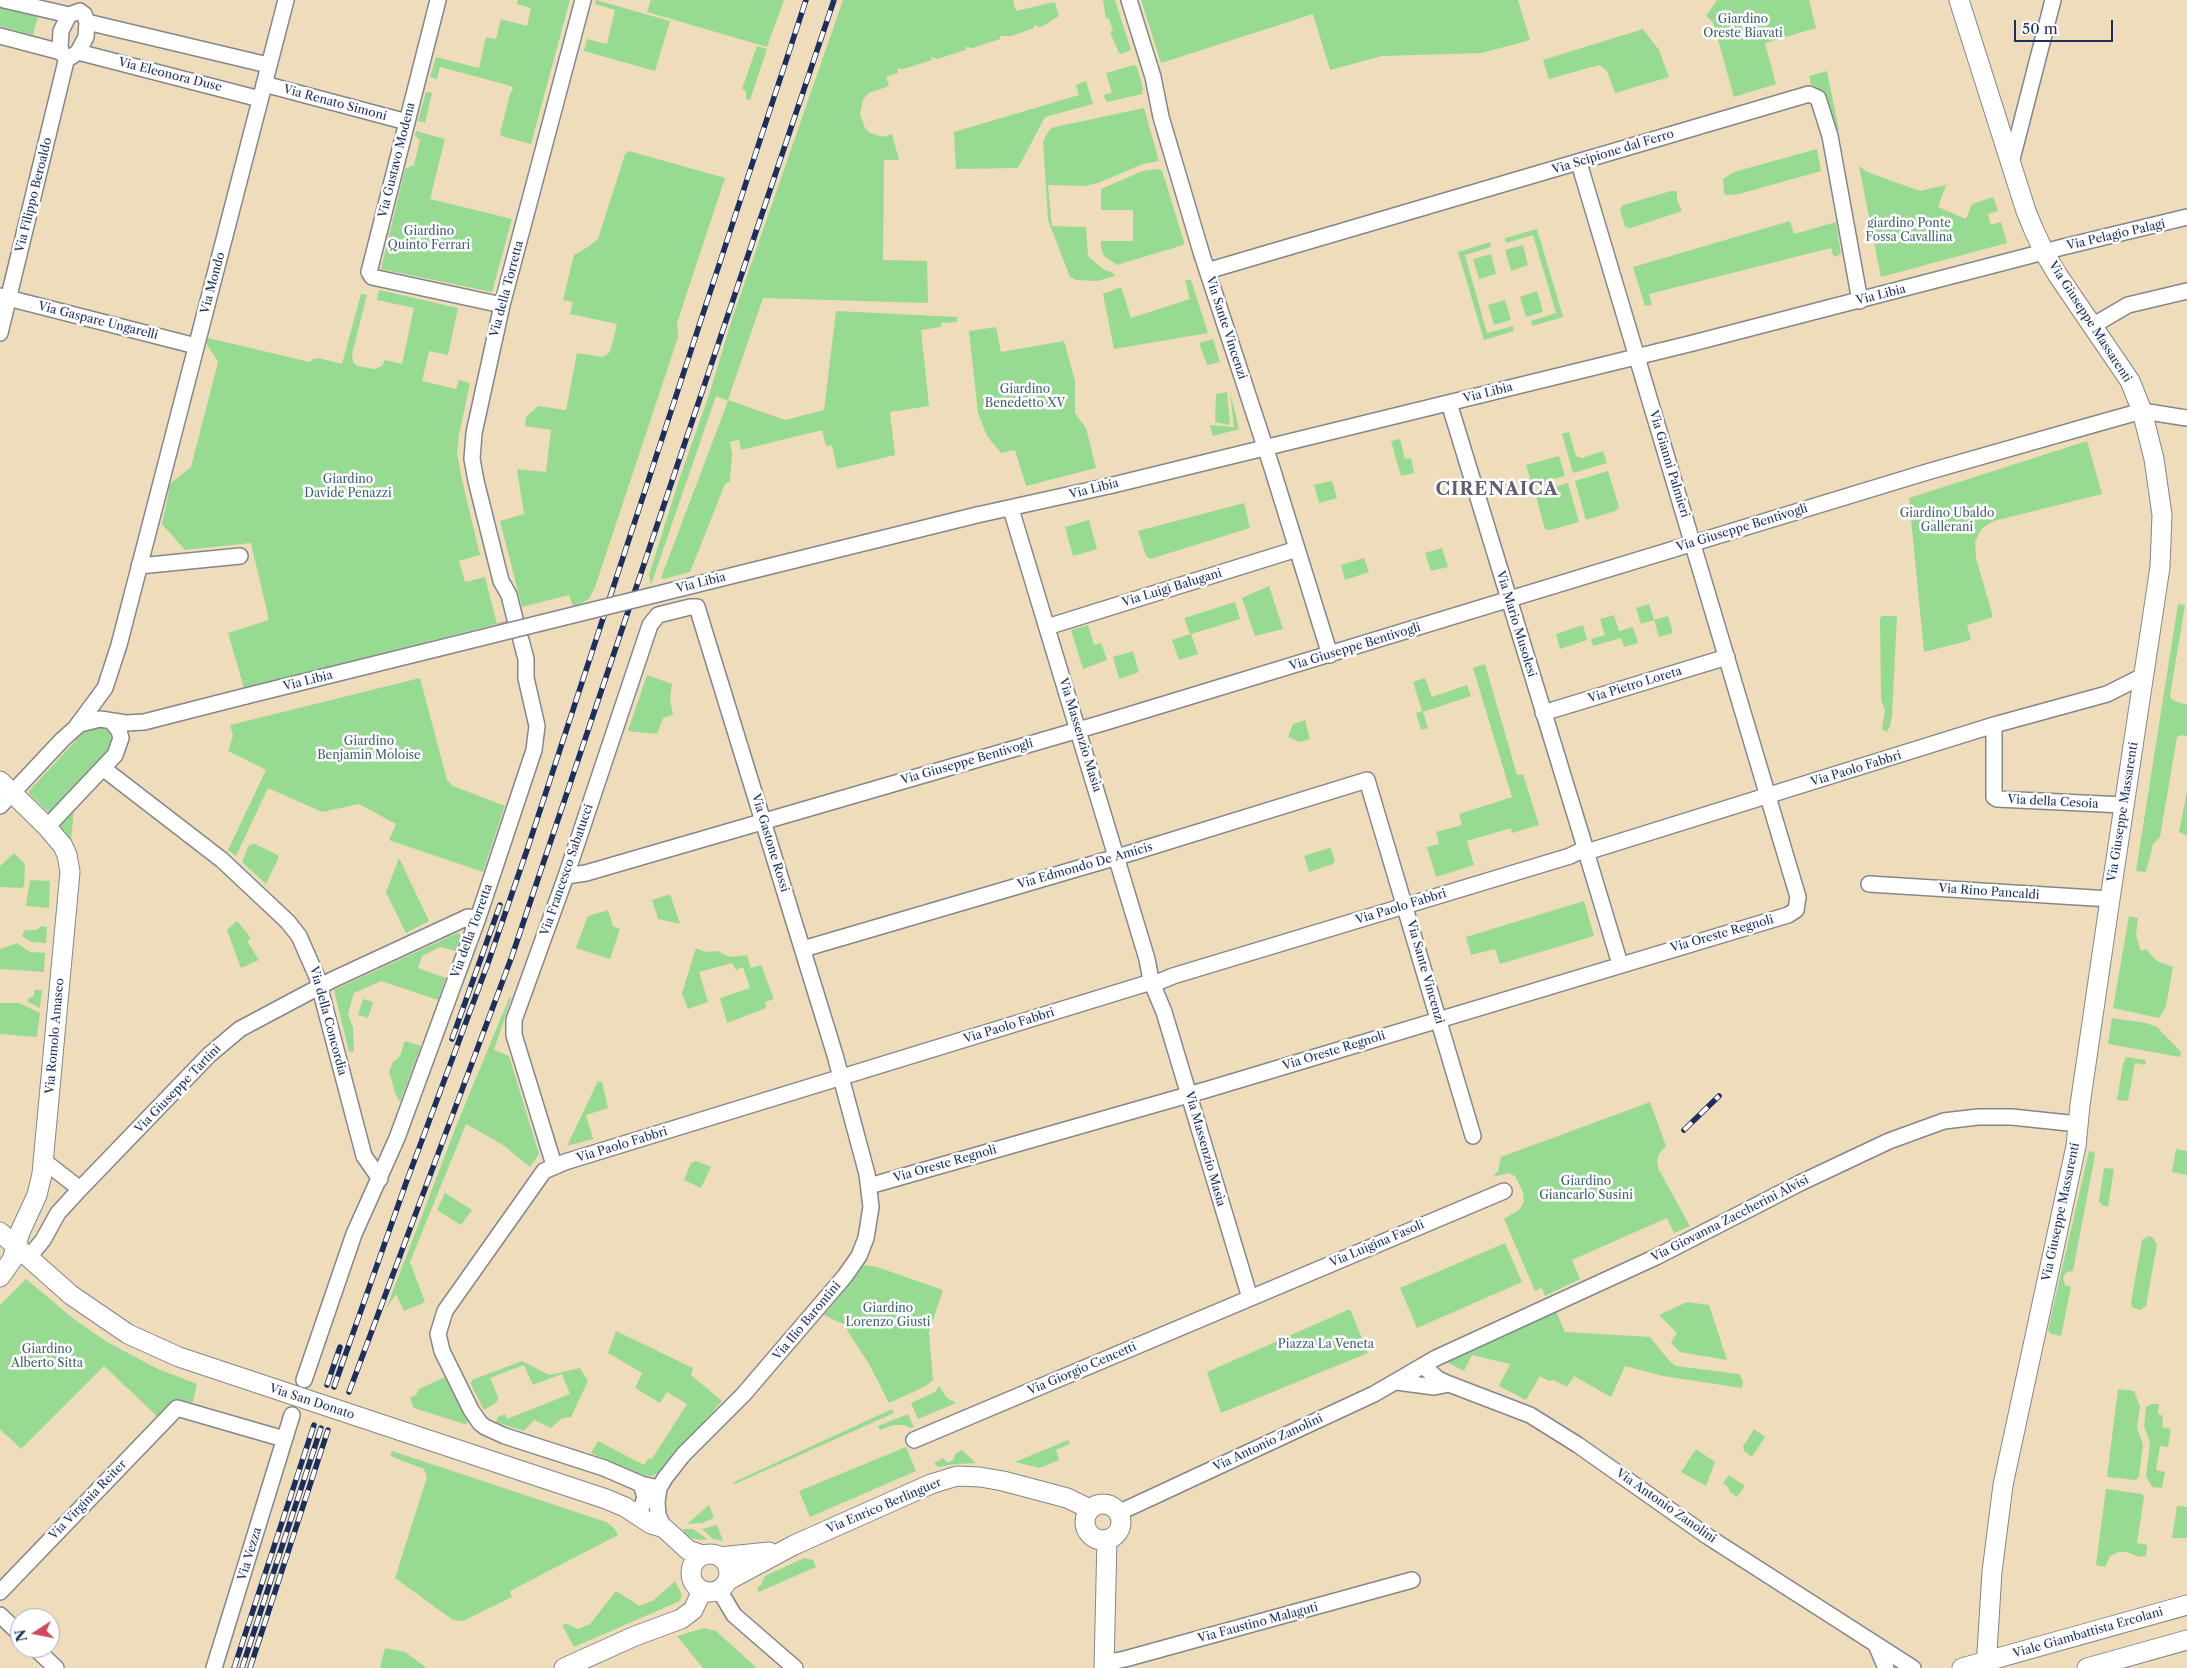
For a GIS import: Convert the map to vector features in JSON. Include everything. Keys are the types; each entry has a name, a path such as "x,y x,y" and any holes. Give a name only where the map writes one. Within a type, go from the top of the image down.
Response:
{"main road":[{"name":"Via Giuseppe Massarenti","path":"1959,0 2026,211 2044,252 2130,381 2142,411 2154,459 2162,515 2160,567 2110,899 2075,1153 2003,1485 1992,1572 1990,1665"},
{"name":"Via Romolo Amaseo","path":"0,1277 12,1260 22,1252 20,1232 37,1195 44,1161 70,872 69,862 63,846 47,827 4,793"},
{"name":"Via San Donato","path":"0,1232 71,1295 128,1334 179,1357 606,1499 625,1507 651,1523 688,1550 711,1556"},
{"name":"Via Enrico Berlinguer","path":"716,1588 794,1544 931,1484 957,1476 1003,1481 1068,1498 1090,1509"},
{"path":"1098,1504 1107,1504 1118,1512 1120,1518 1119,1529 1116,1534 1107,1539 1096,1538 1087,1531 1085,1519 1090,1509 1098,1504"},
{"name":"Via San Donato","path":"651,1523 691,1575"},
{"name":"Via Faustino Malaguti","path":"1104,1666 1107,1539"},
{"name":"Via Enrico Berlinguer","path":"711,1556 754,1555 794,1544"},
{"path":"564,1668 635,1636 681,1619 716,1588 729,1574 728,1566 711,1556 692,1565 691,1575 694,1585 716,1588"},
{"name":"Viale Giambattista Ercolani","path":"1962,1668 1990,1665 2187,1605"},
{"path":"2087,1668 2187,1640"}],"street":[{"path":"4,0 80,12 268,65"},
{"name":"Via Mondo","path":"4,793 76,727 105,688 108,680 286,0"},
{"name":"Via Gustavo Modena","path":"438,0 369,272 372,277 502,305"},
{"name":"Via della Torretta","path":"510,620 500,598 501,581 476,481 472,448 482,390 502,305 584,0"},
{"name":"Via Sante Vincenzi","path":"1129,0 1153,77 1161,117 1207,271 1330,655"},
{"path":"2011,163 2052,0"},
{"path":"80,12 86,37 69,54 60,35 80,12"},
{"name":"Via Eleonora Duse","path":"0,36 69,54 262,92"},
{"name":"Via Filippo Beroaldo","path":"0,333 4,297 69,54"},
{"name":"Via Renato Simoni","path":"262,92 407,122"},
{"name":"Via Scipione dal Ferro","path":"1207,271 1813,94 1818,98 1830,136 1860,301"},
{"name":"Via Gianni Palmieri","path":"1579,163 1798,897 1796,910"},
{"name":"Via Pelagio Palagi","path":"2044,252 2187,218"},
{"name":"Via Libia","path":"76,727 93,720 126,724 162,718 977,516 1449,403 1860,301 2044,252"},
{"path":"2092,326 2128,305 2187,291"},
{"name":"Via Gaspare Ungarelli","path":"4,297 196,346"},
{"name":"Via Mario Musolesi","path":"1449,403 1620,964"},
{"path":"2142,411 2187,418"},
{"name":"Via Giuseppe Bentivogli","path":"566,876 586,873 1078,730 1330,655 1927,472 2142,411"},
{"name":"Via Massenzio Masìa","path":"1011,509 1116,857 1157,980 1250,1298"},
{"name":"Via Luigi Balugani","path":"1047,627 1297,549"},
{"path":"139,566 240,556"},
{"name":"Via Francesco Sabatucci","path":"554,1166 512,1024 566,876 650,625 658,615 690,606 697,607"},
{"name":"Via Gastone Rossi","path":"697,607 803,949 841,1079"},
{"name":"Via della Torretta","path":"380,1179 395,1144 478,918 536,742 537,726 526,678 516,661 516,642"},
{"name":"Via Pietro Loreta","path":"1543,713 1727,657"},
{"name":"Via Paolo Fabbri","path":"659,1488 641,1484 604,1468 485,1427 476,1419 467,1403 439,1341 439,1327 442,1318 458,1292 540,1176 554,1166 1157,980 1768,796 1994,725 2107,694 2144,676"},
{"name":"Via Paolo Fabbri","path":"2107,694 2129,697 2138,713"},
{"path":"112,722 119,732 120,745"},
{"name":"Via Libia","path":"47,827 104,769 115,755 128,731 144,722"},
{"name":"Via della Cesoia","path":"1994,725 1994,797 1997,799 2124,806"},
{"name":"Via della Concordia","path":"104,769 222,860 288,922 306,948 320,987 362,1151 380,1179"},
{"name":"Via Sante Vincenzi","path":"1367,780 1473,1136"},
{"name":"Via Edmondo De Amicis","path":"803,949 1116,857 1367,780"},
{"name":"Via Rino Pancaldi","path":"1868,884 2110,899"},
{"name":"Via Oreste Regnoli","path":"869,1186 1439,1020 1788,915 1796,910"},
{"name":"Via Giuseppe Tartini","path":"22,1252 41,1243 55,1217 80,1189 224,1042 253,1021 320,987 468,917 478,918"},
{"name":"Via Ilio Barontini","path":"659,1488 676,1463 743,1396 853,1266 859,1256 868,1228 871,1207 869,1186 841,1079"},
{"name":"Via Giovanna Zaccherini Alvisi","path":"1397,1382 1436,1358 1656,1257 1889,1141 1944,1121 1978,1116 2078,1124"},
{"path":"44,1161 80,1189"},
{"path":"304,1380 354,1234 380,1179"},
{"name":"Via Luigina Fasoli","path":"1250,1298 1504,1191"},
{"name":"Via Giorgio Cencetti","path":"914,1440 1250,1298"},
{"name":"Via Antonio Zanolini","path":"1423,1366 1438,1379 1530,1415 1578,1444 1707,1536 1912,1668"},
{"name":"Via Antonio Zanolini","path":"1118,1512 1397,1382 1434,1387 1449,1384"},
{"name":"Via Virginia Reiter","path":"0,1592 177,1408 284,1439"},
{"name":"Via Vezza","path":"214,1668 292,1415"},
{"path":"641,1484 651,1523"},
{"path":"651,1523 658,1515 659,1488"},
{"name":"Via Faustino Malaguti","path":"1104,1666 1412,1580"},
{"path":"716,1588 734,1615 795,1668"},
{"path":"0,1615 10,1624"},
{"path":"1875,1643 1886,1668"},
{"path":"46,1658 56,1668"}],"green space":[{"path":"518,0 570,0 531,144 501,136 500,133 513,89 511,86 440,67 437,79 430,77 436,57 479,68 486,37 496,39 501,19 527,26 531,8 517,4"},
{"path":"596,0 670,21 655,71 584,51 587,39 607,44 615,10 595,4"},
{"path":"651,0 784,0 767,47 647,12"},
{"path":"843,0 1013,0 1016,11 1055,2 1059,16 1040,27 1034,25 1034,28 1011,36 1000,36 1000,39 972,48 965,47 966,50 937,59 931,57 932,60 903,69 897,68 898,73 886,77 889,86 869,93 863,99 860,114 865,128 870,133 883,137 892,134 899,160 884,160 883,260 927,261 928,303 763,298 728,400 785,420 824,410 836,311 957,317 957,322 941,323 941,327 921,330 929,406 890,412 895,455 837,469 832,445 826,446 822,430 741,450 739,440 730,442 732,454 730,481 725,484 690,572 663,579 661,578 728,401 716,396 651,585 649,575 680,477 709,395 732,319"},
{"path":"1103,0 1115,0 1131,50 1119,53 1110,32 1113,31 1109,18 1106,19"},
{"path":"1141,0 1518,0 1530,40 1482,53 1382,56 1330,70 1313,14 1161,63"},
{"name":"Giardino Oreste Biavati","path":"1717,0 1809,0 1816,28 1765,43 1776,84 1734,97 1713,22 1706,16"},
{"path":"0,7 38,16 33,35 0,26"},
{"path":"1643,29 1659,50 1669,77 1615,93 1607,71 1599,65 1549,79 1543,60"},
{"path":"757,46 767,49 750,100 746,99 746,91 742,89"},
{"path":"1134,65 1137,67 1143,88 1142,94 1107,102 1103,95 1112,93 1106,73"},
{"path":"1827,71 1839,131 1834,128 1821,91 1811,84 1809,76"},
{"path":"1086,81 1093,104 1045,117 1018,168 956,169 954,132 1079,95 1076,85"},
{"path":"426,92 432,93 425,123 418,121"},
{"path":"1144,108 1159,161 1143,164 1098,183 1085,186 1048,185 1052,226 1086,227 1088,256 1103,269 1113,273 1115,276 1097,281 1076,280 1070,277 1048,220 1043,141 1050,129 1055,127"},
{"name":"Giardino Quinto Ferrari","path":"416,131 445,139 430,199 512,219 492,292 381,269 405,169 414,165 420,140 415,136"},
{"path":"1817,149 1821,171 1739,194 1726,195 1724,193 1723,179 1734,172"},
{"path":"629,151 725,178 677,323 678,337 595,587 589,599 573,606 569,595 522,607 500,521 524,514 517,469 546,472 551,430 525,426 526,417 538,406 566,410 577,353 603,357 610,352 617,324 570,314 573,302 563,300 574,255 598,239 625,154"},
{"name":"giardino Ponte Fossa Cavallina","path":"1859,166 1867,172 1920,191 1946,185 1938,207 1966,219 1972,204 1993,197 1998,211 1988,214 1991,225 2001,222 2007,243 1881,277"},
{"path":"1162,170 1184,242 1183,245 1117,265 1104,256 1101,241 1133,241 1133,210 1101,210 1101,189 1143,171"},
{"path":"1671,191 1677,191 1677,200 1682,211 1631,228 1625,227 1620,210 1623,205"},
{"path":"1790,221 1794,234 1836,222 1841,254 1834,257 1831,248 1649,294 1652,305 1645,306 1633,267"},
{"path":"1537,229 1563,317 1532,326 1531,321 1556,313 1533,235 1506,243 1505,238"},
{"path":"1490,242 1491,247 1465,255 1487,333 1513,326 1514,331 1484,340 1458,252"},
{"path":"1523,245 1528,265 1511,271 1505,250"},
{"path":"1491,254 1496,274 1479,279 1473,259"},
{"path":"1185,280 1191,280 1208,333 1114,349 1103,294 1121,287 1131,318 1190,299"},
{"name":"Giardino Davide Penazzi","path":"379,290 458,308 448,355 429,351 422,381 456,389 459,380 470,383 457,454 480,555 459,561 465,582 485,577 497,624 244,688 228,633 269,620 251,543 185,550 162,524 169,490 154,509 159,488 171,483 191,467 218,362 206,343 208,338 310,362 318,358 342,364 361,294 367,295 352,354 353,362 357,366 375,369 382,366 385,360 402,364 414,308 377,300"},
{"path":"1537,291 1543,312 1526,317 1520,297"},
{"path":"1505,300 1511,320 1494,325 1488,305"},
{"name":"Giardino Benedetto XV","path":"996,327 1001,352 1064,341 1075,381 1075,413 1086,428 1096,468 1026,486 1015,450 1001,453 987,436 978,413 969,331"},
{"path":"1213,339 1220,362 1207,365 1199,343"},
{"path":"1227,392 1229,425 1215,422 1216,394"},
{"path":"1230,392 1239,429 1213,436 1210,425 1234,427"},
{"path":"1569,432 1576,456 1582,458 1603,451 1607,463 1573,473 1562,434"},
{"path":"1400,439 1405,459 1411,458 1414,473 1401,476 1391,441"},
{"name":"Giardino Ubaldo Gallerani","path":"2087,441 2102,494 1994,521 1982,528 1975,542 1976,558 1993,617 1967,625 1971,640 1924,652 1909,498"},
{"path":"1559,456 1565,476 1532,485 1526,465"},
{"path":"1608,471 1619,507 1615,511 1586,520 1575,481"},
{"path":"1332,481 1337,498 1319,503 1314,485"},
{"path":"1568,483 1579,522 1550,530 1545,529 1535,493"},
{"path":"1244,503 1250,528 1150,559 1146,556 1138,531"},
{"path":"1089,520 1097,549 1073,556 1065,527"},
{"path":"1442,548 1448,567 1431,571 1425,553"},
{"path":"1364,558 1369,572 1345,580 1341,565"},
{"path":"1269,586 1283,629 1255,636 1242,598"},
{"path":"1235,602 1240,619 1191,634 1198,654 1179,660 1172,640 1190,634 1184,618"},
{"path":"1649,604 1654,620 1641,624 1636,608"},
{"path":"2178,604 2185,605 2170,696 2172,700 2187,705 2187,736 2181,735 2177,737 2160,837 2153,844 2146,872 2136,871"},
{"path":"1614,615 1619,631 1633,627 1638,643 1624,647 1621,638 1593,646 1591,639 1605,635 1600,619"},
{"path":"1668,616 1673,633 1659,637 1654,620"},
{"path":"1882,616 1897,616 1892,716 1887,732 1882,729 1885,710 1881,699 1880,618"},
{"path":"1088,625 1094,645 1101,643 1107,660 1083,669 1071,630"},
{"path":"1583,625 1587,640 1560,649 1556,634"},
{"path":"1133,651 1139,672 1119,679 1113,657"},
{"path":"1485,664 1517,775 1523,774 1539,825 1512,833 1511,828 1467,841 1474,865 1436,877 1427,847 1439,844 1436,832 1462,825 1459,814 1512,797 1473,668"},
{"path":"647,675 672,684 670,699 673,715 663,718 657,734 628,731"},
{"name":"Giardino Benjamin Moloise","path":"420,678 447,780 453,786 505,806 483,872 389,840 396,824 359,804 322,812 268,788 236,856 228,850 266,770 228,751 233,736 230,725"},
{"path":"1425,678 1432,697 1467,685 1471,696 1423,712 1428,728 1421,730 1416,713 1422,711 1413,682"},
{"path":"1305,720 1310,739 1300,742 1288,737 1293,724"},
{"path":"101,727 108,731 111,737 111,746 107,755 49,813 29,794 29,791 83,733 92,728"},
{"path":"2187,790 2187,836 2179,832"},
{"path":"74,808 71,842 58,827 57,823"},
{"path":"255,844 278,855 278,859 266,884 242,862 249,845"},
{"path":"1329,848 1335,862 1309,872 1304,856"},
{"path":"14,853 25,864 24,886 22,888 0,887 0,866"},
{"path":"399,858 429,921 406,933 386,892"},
{"path":"30,880 50,881 49,908 26,906"},
{"path":"670,894 680,924 658,919 652,900"},
{"path":"1584,901 1594,936 1500,964 1495,949 1471,955 1466,937"},
{"path":"608,910 613,926 620,929 610,959 576,948 588,916"},
{"path":"2129,916 2138,918 2136,935 2141,951 2146,949 2157,961 2173,967 2166,1006 2159,1018 2113,1008"},
{"path":"237,921 251,938 247,941 259,960 241,968 227,930"},
{"path":"41,926 47,927 46,943 32,942 22,936 25,930 37,930"},
{"path":"457,933 460,934 461,938 456,951 440,947 422,956 418,968 446,978 438,1000 381,981 354,993 348,1014 353,1028 354,1051 349,1052 334,990"},
{"path":"17,943 30,952 45,953 44,972 0,969 0,949"},
{"path":"696,948 705,952 717,951 730,957 747,955 751,968 761,965 774,999 765,1002 766,1008 727,1023 720,998 750,988 743,967 736,970 732,963 699,972 708,1002 688,1009 682,993"},
{"path":"34,990 42,990 40,1008 28,1002 28,999 34,996"},
{"path":"510,996 511,999 494,1050 509,1056 539,1154 530,1167 503,1145 466,1124 410,1262 425,1302 404,1311 396,1294 386,1309 459,1119"},
{"path":"363,999 373,1002 368,1018 358,1015"},
{"path":"0,1003 19,1003 40,1013 37,1037 0,1034"},
{"path":"2112,1018 2146,1023 2157,1027 2181,1052 2180,1057 2108,1044"},
{"path":"405,1041 421,1046 400,1102 389,1072 393,1062 400,1056"},
{"path":"2126,1057 2146,1060 2145,1065 2135,1063 2128,1101 2117,1100 2123,1064"},
{"path":"598,1081 602,1082 608,1108 586,1115 593,1139 567,1146"},
{"name":"Giardino Giancarlo Susini","path":"1650,1102 1666,1146 1659,1154 1657,1161 1659,1170 1690,1226 1674,1233 1667,1218 1572,1260 1580,1279 1545,1296 1542,1288 1535,1291 1504,1219 1520,1209 1524,1201 1523,1192 1515,1176 1508,1173 1493,1177 1498,1171 1501,1157"},
{"path":"2176,1149 2187,1151 2187,1175 2172,1172"},
{"path":"2089,1151 2094,1152 2095,1155 2073,1271 2067,1272 2063,1277 2065,1285 2071,1287 2061,1336 2051,1334 2048,1330"},
{"path":"696,1161 711,1167 701,1188 684,1180 691,1163"},
{"path":"2104,1168 2114,1169 2108,1207 2102,1205 2099,1201"},
{"path":"445,1193 472,1210 461,1225 437,1210"},
{"path":"2148,1236 2152,1237 2157,1244 2146,1306 2140,1310 2132,1307 2131,1303 2142,1240"},
{"path":"1505,1243 1522,1282 1417,1328 1400,1288"},
{"name":"Giardino Lorenzo Giusti","path":"864,1265 877,1267 943,1290 929,1332 933,1380 926,1386 889,1403 869,1364 843,1324 824,1315"},
{"name":"Giardino Alberto Sitta","path":"26,1279 74,1319 107,1342 158,1369 197,1384 193,1402 176,1401 158,1417 104,1366 21,1449 0,1429 0,1305"},
{"path":"1687,1302 1709,1305 1727,1360 1680,1352 1671,1343 1677,1333 1659,1315"},
{"name":"Piazza La Veneta","path":"1350,1309 1368,1353 1221,1413 1207,1372"},
{"path":"1556,1311 1565,1332 1650,1337 1670,1362 1676,1366 1739,1374 1743,1381 1742,1388 1663,1376 1625,1366 1611,1397 1574,1376 1567,1387 1554,1380 1549,1381 1540,1376 1526,1400 1499,1386 1510,1364 1472,1355 1464,1371 1447,1362 1486,1341"},
{"path":"616,1331 693,1368 691,1375 722,1401 660,1472 652,1476 643,1475 591,1453 598,1441 644,1465 649,1458 652,1459 687,1404 667,1392 660,1403 635,1388 642,1373 608,1353"},
{"path":"522,1361 549,1375 580,1368 588,1381 571,1417 562,1418 551,1428 534,1420 524,1431 496,1422 498,1417 505,1414 507,1419 570,1394 562,1374 533,1385 524,1365 490,1378 498,1397 497,1402 484,1410 471,1384 472,1380"},
{"path":"445,1377 469,1422 464,1424 414,1408 410,1398 416,1395 419,1389"},
{"path":"939,1386 947,1398 956,1403 918,1419 911,1403 935,1392"},
{"path":"2118,1389 2134,1391 2140,1406 2137,1428 2143,1444 2139,1476 2136,1480 2107,1477"},
{"path":"2152,1404 2159,1404 2158,1414 2163,1416 2162,1427 2171,1429 2168,1447 2160,1446 2156,1470 2165,1472 2162,1488 2152,1487 2146,1476 2150,1443 2144,1426 2146,1407"},
{"path":"892,1409 894,1413 735,1484 732,1483"},
{"path":"908,1414 914,1427 893,1425 880,1430 878,1426"},
{"path":"1754,1429 1765,1437 1752,1457 1744,1451 1743,1447"},
{"path":"1068,1440 1070,1444 1056,1450 1059,1460 1040,1468 1015,1462"},
{"path":"906,1447 916,1471 810,1517 799,1491"},
{"path":"1696,1449 1715,1462 1706,1486 1681,1472"},
{"path":"962,1450 976,1463 938,1467 934,1463 943,1458 950,1462 954,1459 955,1454"},
{"path":"392,1451 606,1522 614,1528 618,1535 510,1591 512,1597 463,1621 453,1620 395,1578 427,1477 424,1469 390,1456"},
{"path":"1729,1475 1745,1486 1737,1497 1723,1483"},
{"path":"2106,1489 2142,1494 2144,1497 2137,1543 2147,1545 2146,1556 2139,1557 2127,1552 2119,1552 2110,1556 2105,1567 2096,1565"},
{"path":"709,1505 714,1518 702,1523 687,1524"},
{"path":"2177,1506 2187,1507 2187,1538 2172,1538"},
{"path":"717,1525 723,1541 713,1539 702,1529"},
{"path":"682,1529 693,1529 706,1538 706,1540 687,1536"},
{"path":"804,1558 813,1560 816,1567 759,1592 757,1588 761,1585 765,1576"},
{"path":"675,1581 682,1595 680,1601 574,1647 562,1625 567,1624 578,1629 590,1624 616,1591 640,1606 654,1600"},
{"path":"704,1628 716,1631 757,1668 703,1668 677,1636"},
{"path":"385,1648 405,1652 427,1668 380,1668"}],"tunnel":[{"path":"505,621 511,643"}],"railway":[{"path":"334,1387 406,1183 488,963 527,850 806,0"},
{"path":"349,1392 512,956 834,0"},
{"path":"452,1039 500,905"},
{"path":"1684,1130 1719,1096"},
{"path":"327,1385 340,1347"},
{"path":"234,1668 314,1425"},
{"path":"242,1668 321,1428"},
{"path":"250,1668 328,1430"}],"district":[{"name":"CIRENAICA","path":"1497,490"}]}
